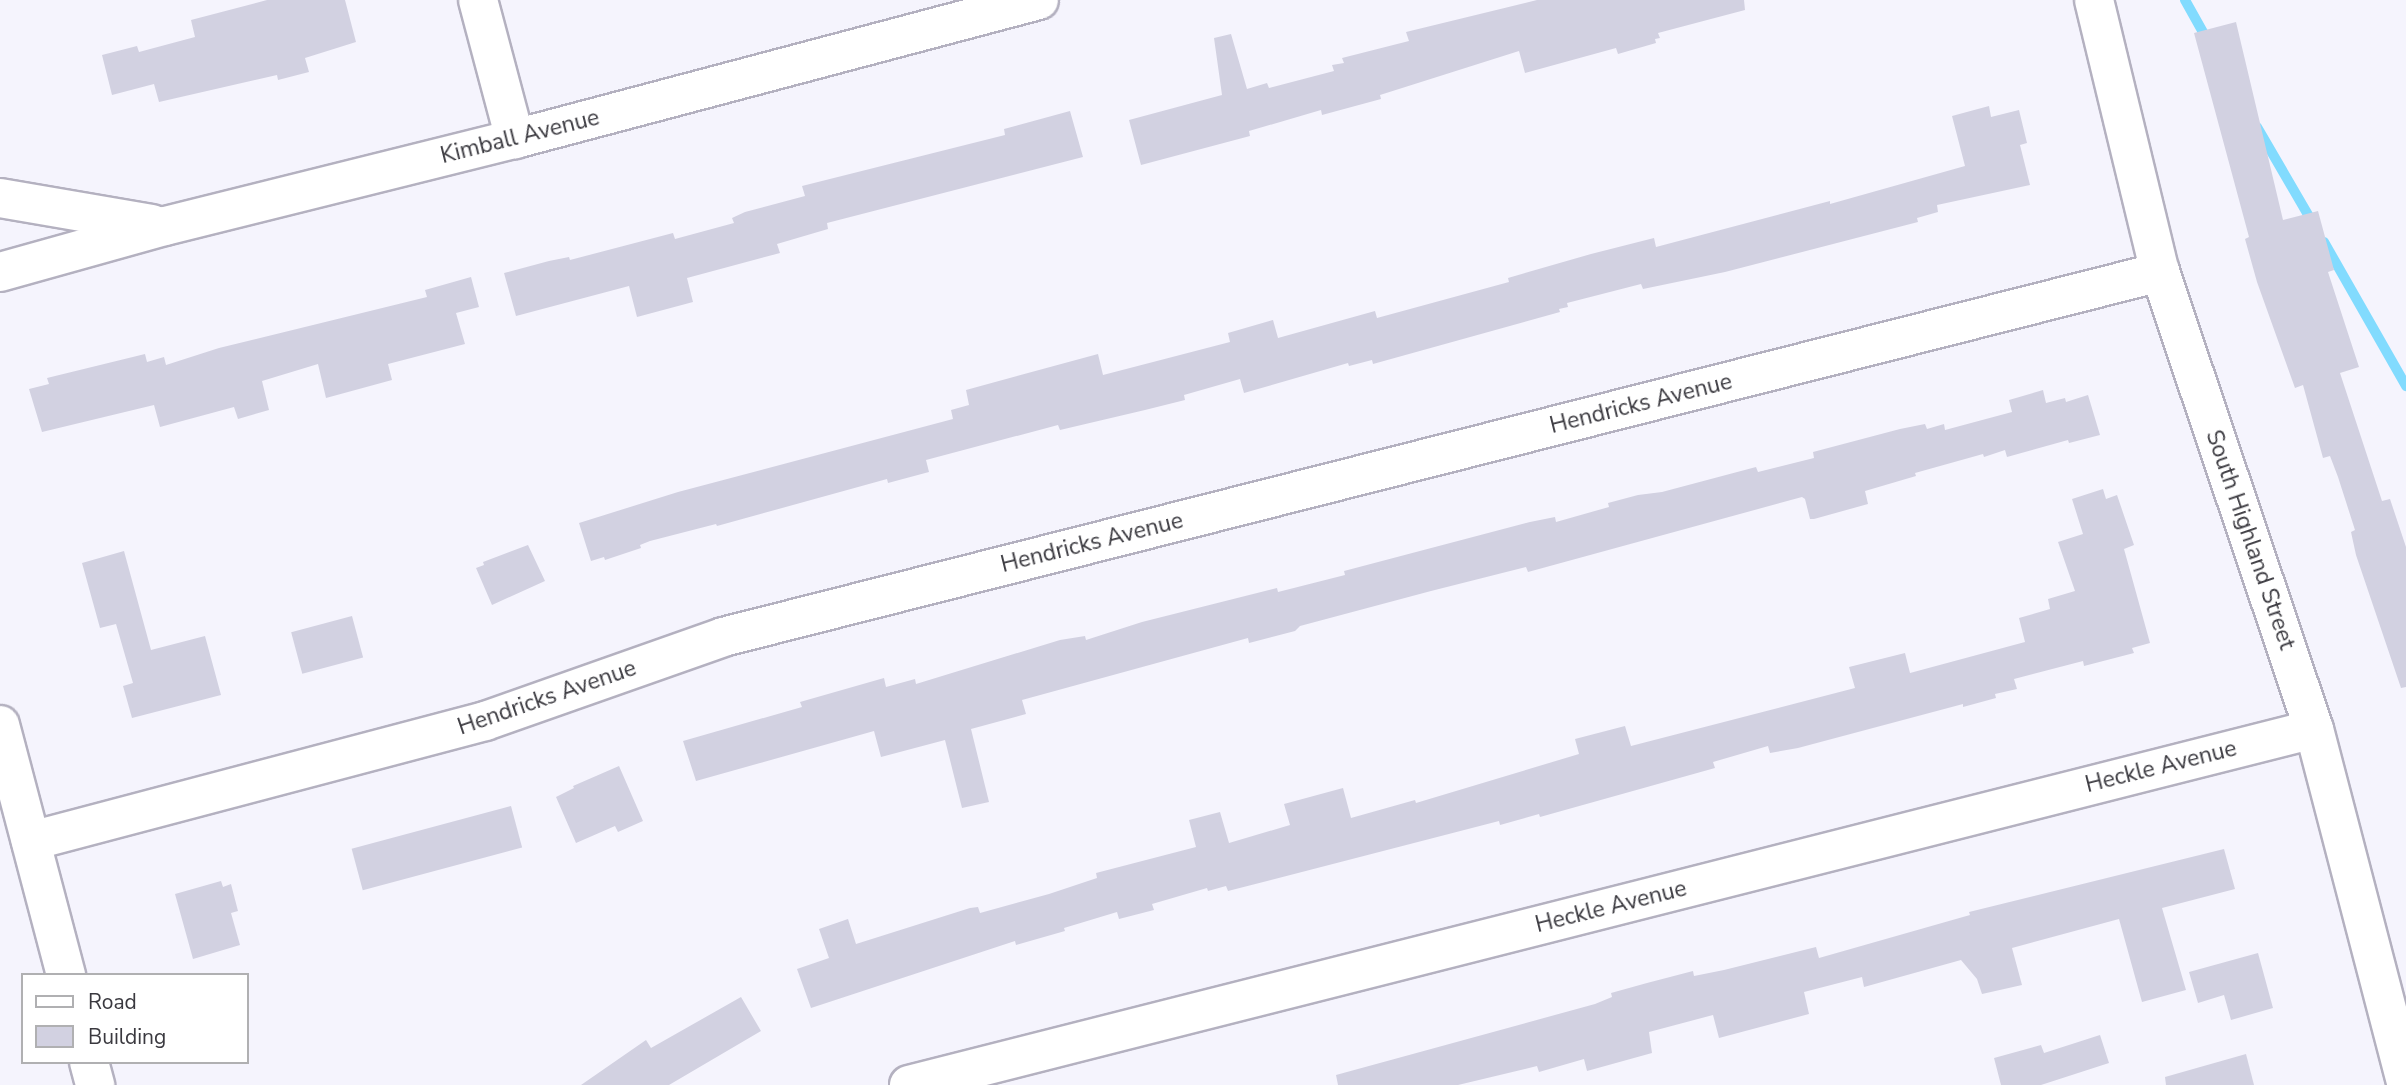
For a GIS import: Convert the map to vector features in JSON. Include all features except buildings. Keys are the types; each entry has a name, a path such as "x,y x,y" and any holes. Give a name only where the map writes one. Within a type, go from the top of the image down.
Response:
{"street":[{"path":"478,0 515,139"},
{"name":"Kimball Avenue","path":"0,272 165,226 515,139 1038,0"},
{"name":"South Highland Street","path":"2094,0 2160,272 2314,729 2406,1081"},
{"path":"0,198 165,226"},
{"name":"Hendricks Avenue","path":"31,842 485,722 723,637 2160,272"},
{"path":"0,725 65,973"},
{"name":"Heckle Avenue","path":"909,1085 2314,729"},
{"path":"90,1064 95,1085"}],"waterway":[{"path":"2185,0 2209,43"},
{"path":"2257,127 2314,225"},
{"path":"2324,242 2406,386"}]}
